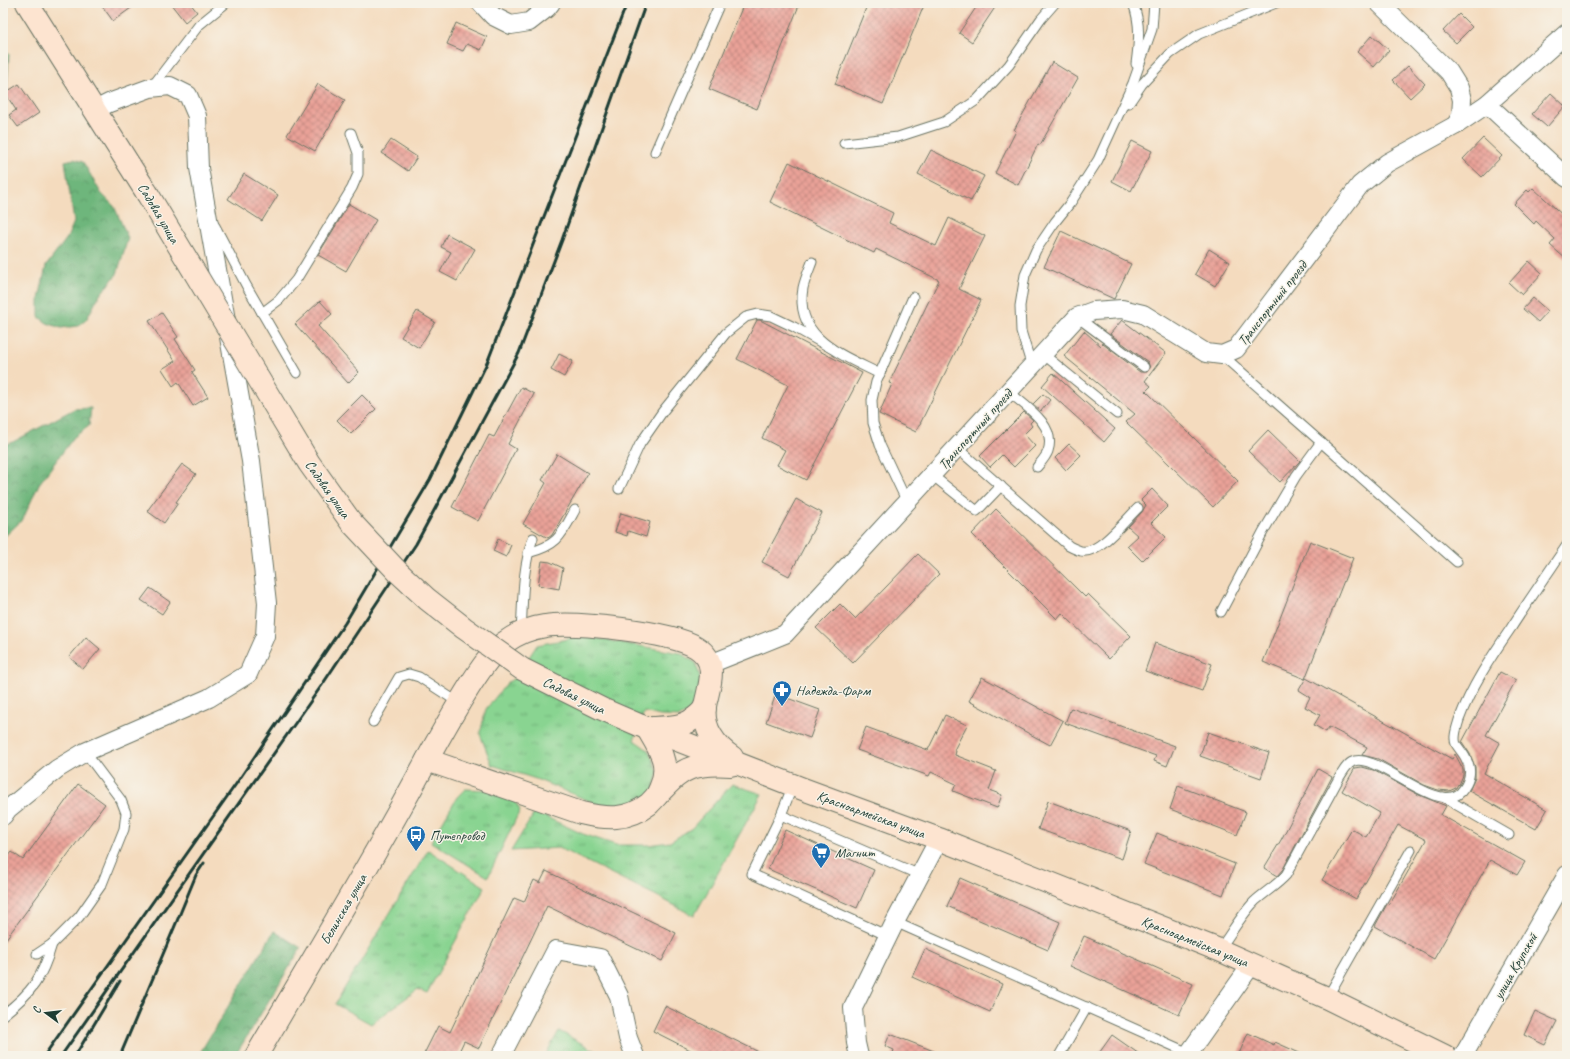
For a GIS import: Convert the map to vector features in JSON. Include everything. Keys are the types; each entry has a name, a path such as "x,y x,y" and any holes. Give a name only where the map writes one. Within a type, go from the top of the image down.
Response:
{"main road":[{"name":"Садовая улица","path":"27,3 147,193 309,463 351,522 398,572 464,628 522,669 602,709 798,787"},
{"name":"Белинская улица","path":"256,1056 355,890 459,703 482,667 503,643 521,633 545,626 563,624 609,627 682,641 697,648 705,655 710,664"},
{"path":"643,726 674,726 688,723 697,718 705,708 710,688 710,664"},
{"path":"705,708 710,734 714,741 726,754 744,766"},
{"path":"643,726 657,744 664,764 665,776 657,795"},
{"path":"427,760 596,817 612,818 634,813 649,803 674,778 691,768 707,764 744,766"},
{"name":"Красноармейская улица","path":"798,787 939,839 1219,950 1327,998 1445,1056"}],"street":[{"path":"481,3 493,16 511,25 529,22 551,3"},
{"path":"1379,3 1449,72 1459,88 1462,100 1461,115 1456,125"},
{"name":"Транспортный проезд","path":"710,664 785,634 1078,317 1093,311 1122,309 1143,314 1206,353 1222,355 1236,349 1360,185 1387,163 1456,125 1487,104 1567,33"},
{"path":"3,816 8,810 57,769 85,752 209,698 248,674 265,636 267,603 251,461 199,168 197,116 188,95 170,86 150,88 109,103 95,110"},
{"path":"1487,104 1567,178"},
{"name":"Красноармейская улица","path":"859,1056 856,1043 853,1008 939,839"},
{"name":"улица Крупской","path":"1463,1056 1567,875"},
{"path":"501,1056 556,950 600,958 619,996 628,1038 635,1056"},
{"path":"1188,1055 1252,964"}],"lane":[{"path":"150,88 200,25 226,3"},
{"path":"655,152 720,3"},
{"path":"844,143 898,137 944,122 977,100 1009,65 1041,19 1055,3"},
{"path":"1133,3 1138,16 1140,34 1133,83"},
{"path":"1117,414 1037,361 1021,331 1020,306 1025,275 1036,250 1054,222 1071,202 1098,160 1133,83 1152,29 1154,3"},
{"path":"1115,123 1142,84 1170,54 1199,34 1276,3"},
{"path":"262,313 279,300 296,280 352,188 358,174 358,152 351,133"},
{"path":"208,214 262,313 297,373"},
{"path":"812,262 804,287 802,305 806,321 816,336 831,348"},
{"path":"907,502 880,445 873,423 872,400 876,382 913,297"},
{"path":"619,489 640,444 662,411 726,333 746,317 758,314 771,316 880,374"},
{"path":"1078,317 1144,367"},
{"path":"1222,355 1457,562"},
{"path":"1009,392 1040,419 1047,430 1050,440 1048,452 1038,467"},
{"path":"1221,612 1263,532 1296,476 1321,442"},
{"path":"957,448 1069,546 1082,552 1091,550 1102,544 1138,508"},
{"path":"930,478 976,511 1001,486"},
{"path":"528,553 543,549 553,543 563,533 575,510"},
{"path":"521,633 523,582 528,553 533,538"},
{"path":"1441,797 1452,797 1460,794 1466,786 1470,776 1470,767 1456,744 1455,737 1466,699 1491,657 1567,545"},
{"path":"374,722 399,677 409,674 418,677 459,703"},
{"path":"37,954 52,944 78,917 102,884 124,829 126,813 121,800 85,752"},
{"path":"1219,950 1254,902 1278,884 1286,875 1339,778 1347,766 1354,761 1363,760 1373,763 1425,792 1441,797 1510,835"},
{"path":"798,787 781,815 752,874 1086,1007 1188,1055"},
{"path":"781,815 920,875"},
{"path":"1327,998 1411,850"},
{"path":"3,1015 34,987 46,965 52,944"},
{"path":"1060,1056 1086,1007"}],"green space":[{"path":"3,51 9,54 7,89 3,93"},
{"path":"74,159 83,162 101,193 114,206 128,238 117,274 99,296 86,320 78,326 61,328 47,323 39,317 39,299 46,266 67,238 74,222 65,161"},
{"path":"91,408 89,426 74,437 39,484 23,519 3,538 3,445 13,442 74,409"},
{"path":"583,636 680,653 696,663 702,685 692,710 680,717 660,716 644,712 634,740 648,750 658,771 653,792 630,807 609,809 536,779 492,765 480,734 486,709 507,683 516,677 537,645"},
{"path":"732,784 762,794 694,916 657,896 559,848 511,851 535,812 583,834 616,845 649,845 670,842 692,828"},
{"path":"465,789 490,790 514,800 520,810 488,877 431,842 457,797"},
{"path":"428,850 485,887 427,993 418,989 371,1024 335,1004"},
{"path":"274,931 301,948 235,1056 198,1056"},
{"path":"559,1031 605,1056 545,1056"}],"building":[{"path":"100,3 138,3 113,21"},
{"path":"170,3 190,3 197,12 185,22"},
{"path":"744,3 800,3 757,109 709,89"},
{"path":"868,3 925,3 883,104 835,84"},
{"path":"979,3 998,3 972,42 959,33"},
{"path":"1459,14 1472,27 1456,43 1443,31"},
{"path":"456,23 487,37 481,50 467,44 463,51 447,44"},
{"path":"1372,35 1389,50 1374,67 1357,52"},
{"path":"1052,62 1078,78 1040,145 1038,144 1018,185 995,173 1016,131 1014,130"},
{"path":"1408,66 1425,84 1410,98 1393,80"},
{"path":"19,84 39,113 18,127 9,115 16,110 5,93"},
{"path":"318,84 345,100 315,151 287,135"},
{"path":"1551,93 1565,106 1547,127 1532,114"},
{"path":"1483,138 1502,156 1482,177 1463,159"},
{"path":"391,140 417,157 408,171 382,153"},
{"path":"1132,141 1152,151 1131,191 1112,181"},
{"path":"931,150 984,176 971,201 918,174"},
{"path":"789,162 893,213 889,223 936,246 949,218 985,236 959,289 981,300 916,432 879,414 892,384 889,383 939,280 876,249 874,253 770,202"},
{"path":"244,174 278,195 262,221 228,199"},
{"path":"1533,188 1567,219 1567,260 1550,245 1555,239 1536,221 1534,224 1514,204 1527,190 1529,192"},
{"path":"349,204 376,220 346,271 318,255"},
{"path":"1061,231 1131,264 1114,299 1044,267"},
{"path":"447,234 475,249 457,281 440,272 451,252 441,247"},
{"path":"1209,249 1230,262 1215,286 1195,274"},
{"path":"1529,261 1542,273 1522,295 1509,283"},
{"path":"1533,298 1548,311 1538,322 1523,309"},
{"path":"320,301 332,314 318,326 359,372 348,383 295,324"},
{"path":"417,311 435,322 419,348 401,337"},
{"path":"162,313 178,337 175,339 195,370 192,372 208,397 193,406 178,382 173,386 162,369 175,361 149,321"},
{"path":"757,320 760,320 862,373 806,480 777,465 785,450 762,438 788,385 737,359"},
{"path":"1122,320 1166,353 1145,381 1151,386 1146,391 1238,481 1213,507 1126,422 1135,414 1064,356 1084,331 1101,346 1103,344 1140,372 1147,372 1150,368 1148,362 1110,334"},
{"path":"559,354 573,361 564,377 551,370"},
{"path":"1053,373 1115,429 1104,442 1042,386"},
{"path":"521,387 534,394 508,444 516,449 478,521 452,507 489,435 494,437"},
{"path":"1043,394 1050,400 1041,411 1033,404"},
{"path":"362,395 376,409 351,434 337,420"},
{"path":"1024,412 1033,420 1030,423 1032,426 1024,434 1035,446 1014,467 1002,455 990,467 980,456"},
{"path":"1268,430 1300,461 1280,482 1248,451"},
{"path":"1069,444 1081,455 1066,470 1055,458"},
{"path":"557,454 588,473 552,535 548,538 523,524 546,483 542,480"},
{"path":"182,464 196,474 176,502 178,503 164,523 147,511"},
{"path":"1152,489 1168,506 1151,523 1166,537 1142,561 1127,546 1138,536 1128,527 1142,512 1146,505 1141,500"},
{"path":"796,499 822,513 789,576 762,562"},
{"path":"996,509 1085,597 1088,594 1131,636 1109,659 1062,613 1057,619 972,534"},
{"path":"621,513 650,522 646,537 628,531 627,536 615,532"},
{"path":"498,539 511,545 506,557 493,551"},
{"path":"1310,541 1353,558 1305,679 1263,662"},
{"path":"918,554 939,574 853,663 816,628 840,604 855,619"},
{"path":"542,561 550,562 563,568 559,589 538,585"},
{"path":"150,588 170,602 162,614 141,600"},
{"path":"86,637 100,649 83,669 69,657"},
{"path":"1155,643 1212,664 1202,691 1145,671"},
{"path":"1500,672 1516,680 1486,735 1500,743 1484,773 1547,810 1536,829 1469,791 1475,778 1475,767 1470,754 1462,742"},
{"path":"982,677 1063,721 1050,745 969,701"},
{"path":"1306,678 1452,759 1455,754 1463,769 1463,775 1459,785 1458,784 1456,788 1449,791 1438,790 1424,785 1378,759 1362,755 1367,747 1329,727 1326,732 1314,725 1320,715 1305,707 1310,697 1299,690"},
{"path":"776,694 820,710 810,738 766,722"},
{"path":"1071,708 1175,746 1167,766 1154,761 1156,756 1065,723"},
{"path":"945,715 967,725 954,750 956,751 955,755 996,771 989,790 1002,795 997,808 953,791 956,784 931,772 929,776 857,750 866,727 928,750"},
{"path":"1208,732 1269,753 1261,778 1200,756"},
{"path":"1362,767 1373,770 1419,795 1446,806 1441,815 1525,862 1517,875 1490,860 1434,959 1375,926 1387,904 1389,905 1426,840 1398,825 1356,899 1322,880 1352,829 1366,837 1380,813 1342,791 1355,768"},
{"path":"1318,769 1332,777 1283,869 1277,876 1264,868 1281,840"},
{"path":"78,784 105,804 3,943 3,863 12,852 23,860"},
{"path":"1178,786 1246,812 1237,835 1170,809"},
{"path":"1048,801 1131,831 1122,859 1038,829"},
{"name":"Магнит","path":"785,830 874,870 857,908 768,869"},
{"path":"1157,833 1235,864 1223,895 1144,864"},
{"path":"546,871 676,933 662,961 547,906 479,1048 464,1041 457,1056 423,1056 438,1026 450,1032 514,898 524,902 534,880 540,883"},
{"path":"960,878 1060,922 1048,950 947,906"},
{"path":"1084,936 1193,984 1179,1015 1070,966"},
{"path":"925,949 1002,984 990,1012 912,977"},
{"path":"665,1006 767,1056 702,1056 653,1031"},
{"path":"1535,1011 1557,1021 1545,1045 1524,1035"},
{"path":"1248,1033 1274,1045 1275,1042 1306,1056 1238,1056"},
{"path":"890,1034 944,1055 892,1056 894,1050 885,1046"},
{"path":"1112,1035 1142,1056 1097,1056"}],"railway":[{"path":"44,1056 236,784 345,623 430,480 487,363 627,3"},
{"path":"61,1056 322,685 416,544 519,353 562,240 646,3"},
{"path":"120,1056 196,875 204,863"},
{"path":"75,1056 120,981"}],"place":[{"name":"Надежда-Фарм","path":"782,707"},
{"name":"Путепровод","path":"416,852"},
{"name":"Магнит","path":"821,869"}]}
